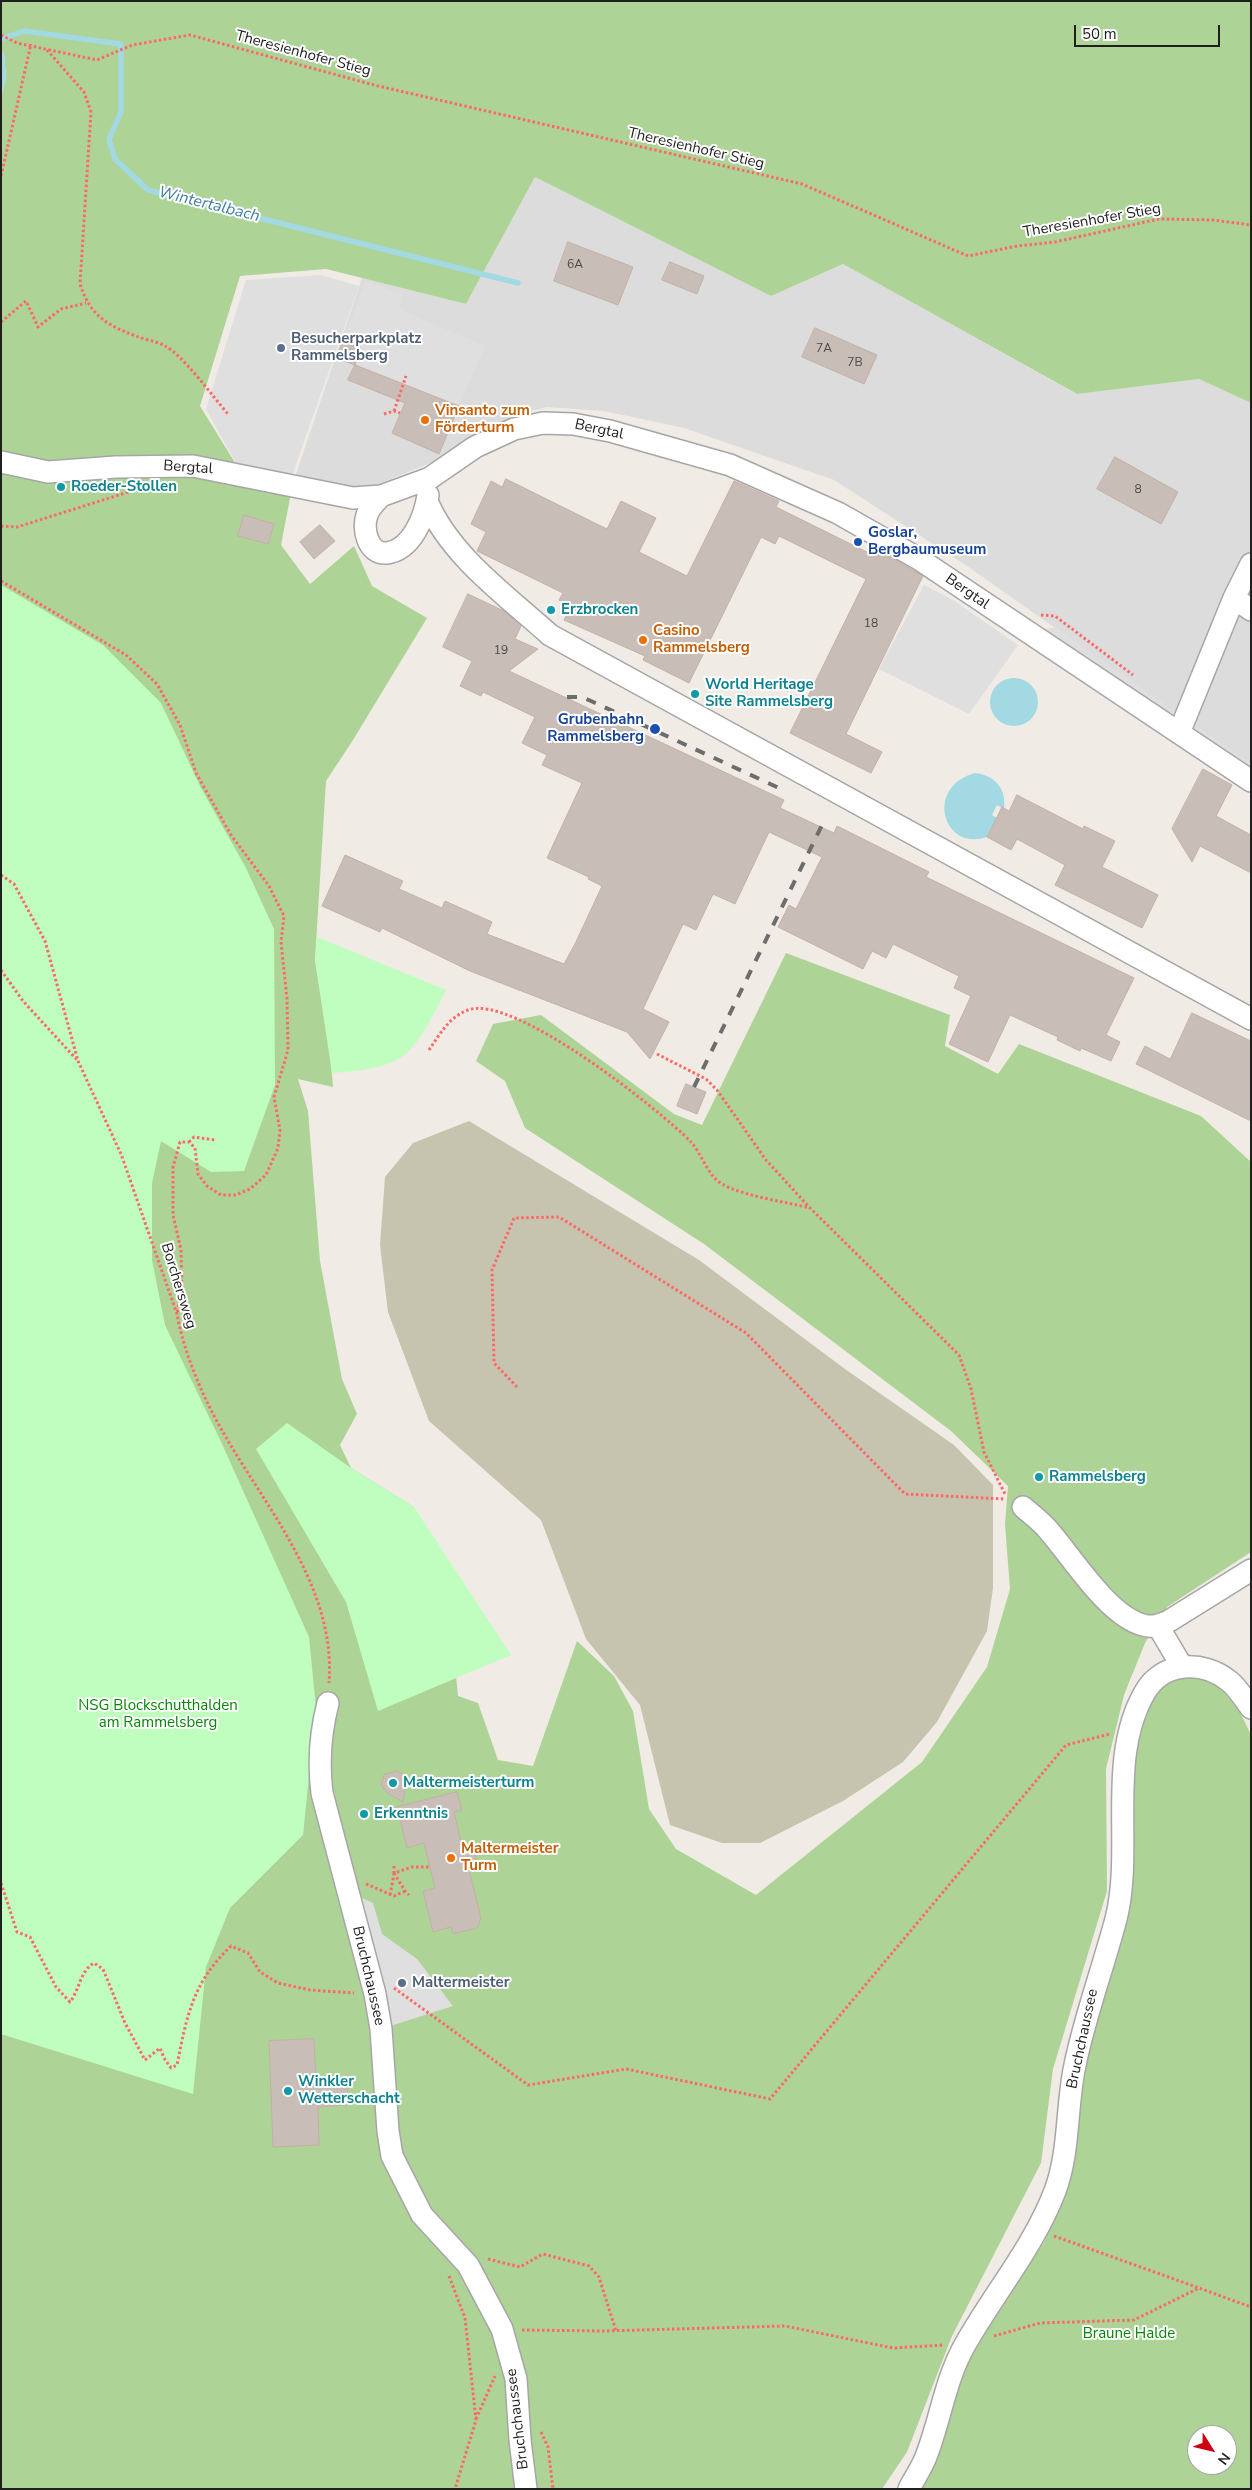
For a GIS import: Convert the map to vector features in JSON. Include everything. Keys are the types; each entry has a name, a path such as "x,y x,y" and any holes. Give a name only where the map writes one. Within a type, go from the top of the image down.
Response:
{"street":[{"name":"Bergtal","path":"1,462 48,472 116,467 193,466 353,498 381,496 430,478 475,447 514,429 543,423 573,424 610,431 730,465 838,512 919,559 992,610 1251,781"},
{"path":"381,496 367,514 365,530 368,543 377,551 386,553 394,551 414,533 421,522 427,501 430,478"},
{"path":"427,501 440,527 473,564 550,635 1251,1019"},
{"path":"1179,733 1242,604 1251,564"},
{"path":"1023,1508 1048,1529 1096,1591 1131,1620 1144,1626 1158,1626 1251,1570"},
{"path":"1158,1626 1181,1665 1212,1670 1231,1682 1251,1708"},
{"name":"Bruchchaussee","path":"909,2489 927,2456 952,2372 965,2344 1037,2230 1056,2189 1066,2144 1074,2068 1095,1985 1116,1918 1121,1884 1122,1795 1130,1728 1145,1691 1164,1672 1181,1665"},
{"name":"Bruchchaussee","path":"328,1703 321,1731 318,1762 322,1793 375,1994 381,2028 388,2131 392,2156 422,2215 454,2264 468,2265 504,2339 516,2379 520,2440 526,2489"}],"path":[{"path":"1,35 16,43 31,44 46,49 84,92 91,112 80,284 86,303 106,323 136,336 165,345 176,354 228,414"},
{"name":"Theresienhofer Stieg","path":"46,49 97,60 132,45 190,35 308,67 558,129 802,184 968,256 1017,246 1055,242 1159,219 1213,220 1251,225"},
{"path":"1,176 31,44"},
{"path":"1,322 26,302 38,327 61,309 86,303"},
{"path":"394,412 406,376"},
{"path":"384,414 400,413"},
{"path":"1,526 17,527 135,490 153,488"},
{"path":"1,581 126,655 157,684 180,725 196,774 231,835 269,886 284,916 281,942 287,999 288,1050 274,1097 280,1130 278,1148 266,1175 250,1189 236,1195 221,1195 207,1186 198,1174 195,1148 189,1142 180,1142 173,1167 173,1215 181,1250 182,1289 177,1314"},
{"name":"Borchersweg","path":"1,875 14,884 45,941 78,1061 121,1154 177,1314 181,1336 212,1410 301,1563 325,1620 331,1667 328,1703"},
{"path":"1,970 24,1001 78,1061"},
{"path":"429,1050 450,1020 469,1009 487,1008 525,1022 599,1066 673,1125 693,1144 708,1170 721,1184 810,1208"},
{"path":"517,1387 494,1363 492,1270 514,1218 560,1217 746,1333 905,1494 1008,1499 984,1452 971,1389 959,1355 810,1208 766,1160 717,1090 706,1079 657,1054"},
{"path":"189,1142 194,1137 200,1136 215,1140"},
{"path":"370,1970 528,2085 626,2069 770,2099 1066,1745 1130,1728"},
{"path":"390,1895 394,1866"},
{"path":"394,1873 412,1867 430,1868"},
{"path":"394,1873 404,1891 409,1895"},
{"path":"1,1883 17,1932 30,1937 56,1987 70,2002 76,1995 86,1968 94,1963 103,1969 126,2023 145,2060 160,2048 171,2068 177,2065 184,2028 198,1988 218,1958 231,1946 248,1953 260,1972 278,1983 310,1990 375,1994"},
{"path":"361,1883 373,1886 394,1896 404,1891"},
{"path":"1037,2230 1251,2307"},
{"path":"476,2420 465,2318 454,2264 482,2258 520,2267 543,2254 589,2266 599,2277 616,2331"},
{"path":"455,2489 504,2339 616,2331 785,2326 893,2348 965,2344 1040,2323 1134,2320 1199,2288"}],"shaded area":[{"path":"535,177 771,296 843,264 1076,394 1199,379 1251,403 1251,766 967,566 834,480 684,428 604,411 547,407 514,415 428,464 361,491 293,483 362,278 466,304"},
{"name":"Besucherparkplatz Rammelsberg","path":"321,275 359,286 289,484 242,474 206,409 246,280"},
{"path":"365,282 403,294 399,309 485,346 459,406 355,364 361,348 343,341"},
{"path":"924,585 953,600 1018,645 969,714 879,669"},
{"path":"1055,628 1251,764 1251,782 1023,630"},
{"path":"469,1121 699,1260 845,1369 954,1445 993,1485 993,1588 987,1631 937,1722 903,1762 843,1801 760,1843 722,1843 670,1825 640,1705 586,1639 541,1520 429,1421 388,1312 380,1245 385,1177 413,1143"},
{"name":"Maltermeister","path":"331,1843 347,1891 373,1903 382,1934 417,1959 453,2006 381,2029 388,2156 381,2157 371,2029"}],"green space":[{"path":"1,1 1251,1 1251,403 1199,379 1077,394 843,264 771,296 535,177 466,304 326,269 240,276 200,406 242,474 293,483 281,545 310,584 354,546 372,586 427,618 326,781 315,960 330,1052 333,1087 298,1079 308,1111 320,1261 342,1379 357,1414 340,1445 351,1468 414,1507 455,1665 458,1696 478,1703 498,1760 533,1766 577,1641 614,1676 633,1711 649,1809 676,1849 756,1895 922,1762 987,1667 1010,1589 1005,1524 1008,1486 951,1431 704,1244 525,1128 505,1081 476,1061 493,1024 541,1015 674,1114 702,1125 786,953 950,1015 945,1046 998,1074 1019,1044 1201,1116 1251,1162 1251,1552 1167,1607 1145,1643 1124,1695 1106,1769 1107,1891 1053,2069 1041,2163 952,2336 907,2452 882,2489 1,2489 1,98 6,78 4,53 1,51"},
{"name":"NSG Blockschutthalden am Rammelsberg","path":"1,585 103,645 161,703 201,788 246,868 274,929 275,1085 244,1171 211,1172 161,1141 152,1183 152,1260 165,1325 222,1444 309,1637 316,1708 303,1835 230,1908 206,1967 193,2094 1,2034"},
{"path":"317,937 446,990 419,1038 397,1060 373,1068 332,1073 315,960"},
{"path":"287,1423 351,1468 414,1507 511,1655 378,1711 346,1602 256,1449"},
{"name":"Braune Halde","path":"1186,1675 1216,1683 1239,1710 1251,1735 1251,2489 920,2489 929,2471 969,2357 1002,2302 1043,2244 1065,2196 1077,2146 1083,2072 1130,1812 1138,1731 1159,1688"}],"water":[{"path":"1,51 4,53 6,78 1,98"},
{"path":"1009,678 1019,678 1028,682 1034,688 1037,693 1037,711 1028,722 1019,726 1009,726 1000,722 994,716 990,707 990,697 994,688 1000,682"},
{"path":"975,773 982,774 998,784 1003,795 1004,809 997,805 992,815 997,818 987,837 972,839 959,835 950,827 945,816 945,803 949,791 959,780"}],"building":[{"path":"568,242 633,267 618,305 554,281"},
{"path":"670,262 704,276 697,294 662,280"},
{"path":"815,328 877,355 864,384 802,357"},
{"path":"343,341 361,348 355,365 337,358"},
{"name":"Vinsanto zum Förderturm","path":"355,365 459,406 439,454 392,433 405,403 348,380"},
{"path":"1115,457 1178,492 1161,524 1097,489"},
{"path":"506,479 607,529 621,501 656,518 639,552 687,576 734,481 779,501 776,507 877,557 880,551 923,576 846,734 882,752 871,773 790,733 866,579 779,536 775,544 761,537 689,683 643,660 645,656 564,620 571,606 559,600 563,593 477,551 486,532 471,524 491,481 502,487"},
{"path":"244,515 274,524 268,544 238,536"},
{"path":"320,525 335,541 314,559 300,542"},
{"path":"468,594 504,611 521,626 515,639 538,649 509,671 784,800 780,808 834,833 837,826 929,872 926,877 1134,978 1106,1035 1120,1042 1111,1061 1081,1048 1080,1051 1057,1040 1058,1037 1010,1015 988,1062 949,1044 971,996 954,988 959,976 893,944 886,958 872,951 863,969 778,927 789,905 796,909 822,857 769,832 735,904 713,894 696,930 683,924 643,1009 669,1022 650,1059 627,1032 470,971 382,928 380,932 322,906 345,855 403,881 399,889 442,908 445,901 492,922 487,934 564,964 575,944 602,886 588,879 589,877 547,858 582,783 542,765 547,755 522,743 535,717 483,692 481,696 460,686 472,661 443,647"},
{"path":"1203,769 1232,785 1216,816 1251,835 1251,873 1200,846 1192,862 1172,829"},
{"path":"1017,795 1083,829 1084,826 1115,841 1102,867 1158,895 1142,928 1055,885 1065,865 1017,839 1011,850 987,837 1002,807 1009,811"},
{"path":"1192,1013 1251,1041 1251,1121 1136,1064 1145,1046 1170,1059"},
{"path":"686,1084 706,1092 697,1114 677,1106"},
{"name":"Maltermeisterturm","path":"397,1771 401,1773 406,1782 403,1802 386,1792 381,1784 384,1775"},
{"name":"Maltermeister Turm","path":"457,1792 462,1810 454,1812 462,1846 472,1844 478,1868 469,1870 481,1918 477,1928 453,1934 451,1927 433,1932 423,1891 435,1888 424,1843 407,1848 397,1807"},
{"name":"Winkler Wetterschacht","path":"314,2039 316,2082 347,2081 348,2105 318,2107 319,2145 273,2147 269,2041"}],"waterway":[{"name":"Wintertalbach","path":"1,39 24,31 121,44 121,112 109,139 115,159 148,190 518,283"}],"railway":[{"path":"567,697 581,697 591,701 779,788"},
{"path":"694,1087 825,819"}],"place":[{"name":"Besucherparkplatz Rammelsberg","path":"281,348"},
{"name":"Vinsanto zum Förderturm","path":"425,420"},
{"name":"Roeder-Stollen","path":"61,487"},
{"name":"Goslar, Bergbaumuseum","path":"858,542"},
{"name":"Erzbrocken","path":"551,610"},
{"name":"Casino Rammelsberg","path":"643,640"},
{"name":"World Heritage Site Rammelsberg","path":"695,694"},
{"name":"Grubenbahn Rammelsberg","path":"655,729"},
{"name":"Rammelsberg","path":"1039,1477"},
{"name":"Maltermeisterturm","path":"393,1783"},
{"name":"Erkenntnis","path":"364,1814"},
{"name":"Maltermeister Turm","path":"451,1858"},
{"name":"Maltermeister","path":"402,1983"},
{"name":"Winkler Wetterschacht","path":"288,2091"}]}
